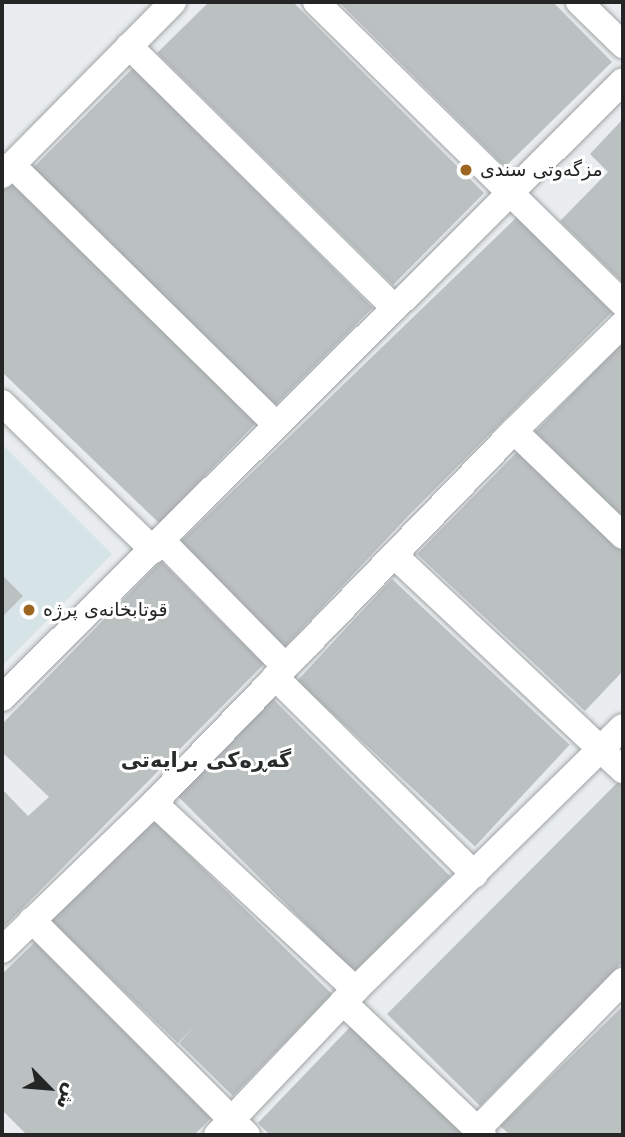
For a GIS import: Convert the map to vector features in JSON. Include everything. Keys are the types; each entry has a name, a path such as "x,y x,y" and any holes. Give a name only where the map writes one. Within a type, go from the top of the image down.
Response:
{"street":[{"path":"173,2 7,171 277,425"},
{"path":"316,2 623,304"},
{"path":"579,2 623,45"},
{"path":"129,46 396,308"},
{"path":"2,698 158,546 623,81"},
{"path":"2,950 154,803 514,431 623,324"},
{"path":"4,410 158,546 475,875"},
{"path":"514,431 623,536"},
{"path":"395,556 623,770"},
{"path":"32,920 232,1130 349,996 623,727"},
{"path":"154,803 349,996 480,1133 623,981"}],"shaded area":[{"name":"قوتابخانەی پرژە","path":"2,444 112,554 2,666"}],"building":[{"path":"209,2 293,2 484,193 393,285 157,53"},
{"path":"339,2 553,2 612,62 505,167"},
{"path":"133,68 373,308 272,409 32,169"},
{"path":"623,119 623,283 560,221 608,172 590,154"},
{"path":"10,182 258,421 159,523 2,372 2,190"},
{"path":"517,217 612,312 408,516 282,650 179,543"},
{"path":"623,342 623,518 535,432"},
{"path":"519,450 623,549 623,671 585,711 417,554"},
{"path":"161,561 264,664 2,929 2,789 28,816 49,797 2,752 2,724"},
{"path":"2,575 23,596 2,617"},
{"path":"392,579 570,745 475,846 297,681"},
{"path":"272,698 450,876 354,972 176,794"},
{"path":"619,781 623,785 623,962 480,1106 387,1014"},
{"path":"151,818 332,994 233,1096 179,1043 195,1026 178,1043 47,917"},
{"path":"37,940 211,1118 194,1135 27,1135 2,1110 2,974"},
{"path":"623,1006 623,1135 510,1135 500,1126"},
{"path":"353,1024 466,1135 270,1135 258,1123"}],"place":[{"name":"مزگەوتی سندی","path":"466,170"},
{"name":"قوتابخانەی پرژە","path":"29,610"}],"district":[{"name":"گەڕەکی برایەتی","path":"206,760"}]}
